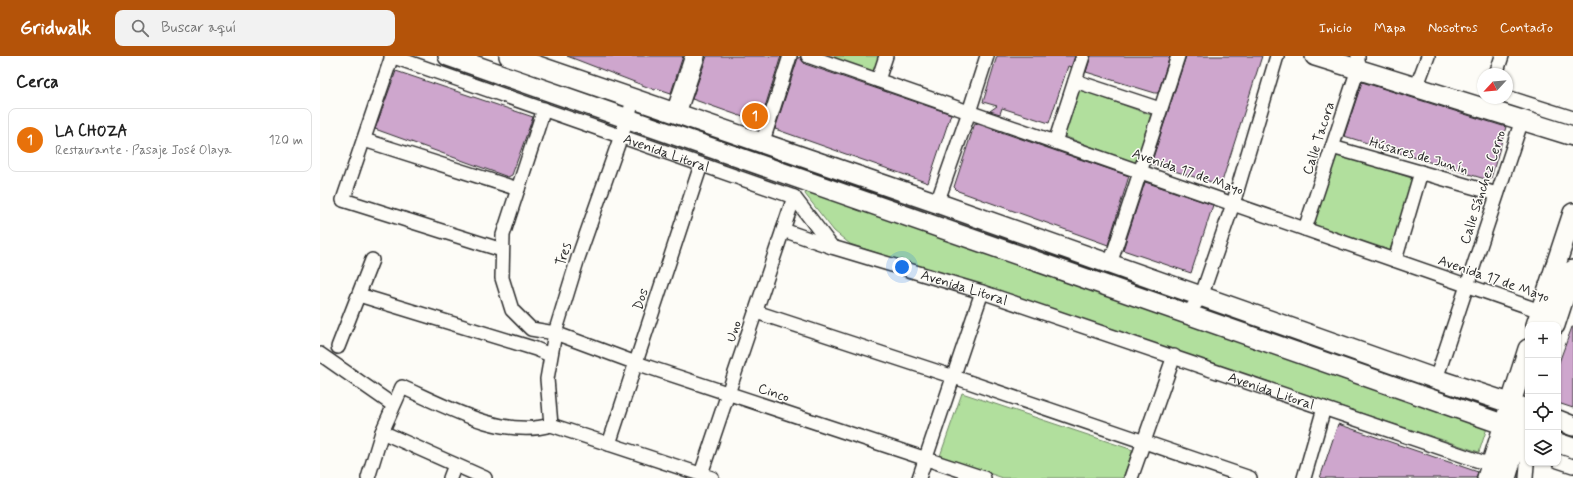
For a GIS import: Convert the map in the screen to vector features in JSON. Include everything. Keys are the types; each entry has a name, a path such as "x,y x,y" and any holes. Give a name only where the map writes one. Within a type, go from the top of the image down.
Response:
{"main road":[{"name":"Avenida Litoral","path":"448,56 1517,429"},
{"path":"509,56 937,203 1436,379 1523,407"},
{"path":"676,113 695,56"},
{"path":"1315,56 1358,63 1416,88 1477,102"},
{"path":"1487,104 1522,120 1573,136"},
{"path":"1547,319 1573,213"},
{"path":"1547,319 1573,270"},
{"path":"1506,478 1523,407 1527,358"},
{"path":"1561,421 1573,426"},
{"path":"1489,472 1517,429"},
{"path":"1561,444 1573,448"}],"street":[{"path":"392,56 343,200 502,250"},
{"name":"Avenida Litoral","path":"392,56 794,197"},
{"path":"762,144 790,56"},
{"name":"Avenida 17 de Mayo","path":"808,56 1467,285 1547,319"},
{"path":"878,80 886,56"},
{"path":"937,203 987,56"},
{"path":"1055,142 1083,56"},
{"path":"1110,264 1178,56"},
{"path":"1188,313 1201,297 1233,204 1277,56"},
{"path":"1416,88 1428,56"},
{"path":"1498,68 1502,56"},
{"name":"Calle Tacora","path":"1305,229 1358,63"},
{"path":"1075,81 1160,109"},
{"name":"Tres","path":"551,425 547,379 554,333 578,258 634,99"},
{"path":"1513,99 1573,118"},
{"name":"Cinco","path":"544,110 503,235 502,250 502,278 512,310 531,329 554,333 636,363 984,478"},
{"name":"Calle Sánchez Cerro","path":"1436,379 1522,120"},
{"path":"364,140 518,189"},
{"name":"Húsares de Junín","path":"1332,147 1497,194"},
{"name":"Dos","path":"609,444 701,165"},
{"path":"1395,260 1421,172"},
{"path":"794,197 832,247"},
{"name":"Uno","path":"707,476 728,393 794,197"},
{"name":"Avenida Litoral","path":"783,230 832,247 982,292 1174,356 1324,408 1489,472"},
{"path":"338,347 372,260"},
{"path":"919,478 982,292"},
{"path":"359,295 536,349 550,355"},
{"path":"756,312 954,377 1250,478"},
{"path":"320,354 393,405"},
{"path":"1131,478 1174,356"},
{"path":"368,478 382,432 402,387 478,420 528,429 551,425 707,476"},
{"path":"1304,478 1324,408"},
{"path":"1517,429 1525,445"},
{"path":"382,432 485,478"},
{"path":"1561,462 1573,466"},
{"path":"450,478 455,465"},
{"path":"1526,478 1527,466"}],"green space":[{"path":"822,56 880,56 874,74"},
{"path":"1079,89 1151,115 1136,164 1064,136"},
{"path":"1336,153 1414,179 1390,250 1314,225"},
{"path":"807,189 1488,425 1479,452 850,244 834,231 805,194"},
{"path":"962,393 1133,450 1123,478 1003,478 940,456"}],"building":[{"path":"567,56 683,56 671,93 656,88 655,90"},
{"path":"707,56 781,56 760,123 692,99"},
{"path":"997,56 1075,56 1071,67 1068,66 1049,123 1002,108 1000,114 990,111 997,106 983,102"},
{"path":"1091,56 1170,56 1158,93 1155,93 1086,72"},
{"path":"1186,56 1262,56 1221,185 1151,164"},
{"path":"800,57 805,64 951,114 928,183 775,129 798,58"},
{"path":"396,71 533,117 512,175 508,177 375,129"},
{"path":"1362,82 1506,127 1491,178 1485,179 1344,136"},
{"path":"975,123 1129,176 1108,245 958,191 954,187"},
{"path":"1145,182 1213,205 1191,273 1123,250"},
{"path":"1573,327 1573,408 1561,404 1561,357"},
{"path":"1338,424 1478,472 1476,478 1320,478"}],"place":[{"name":"LA CHOZA","path":"755,116"}]}
